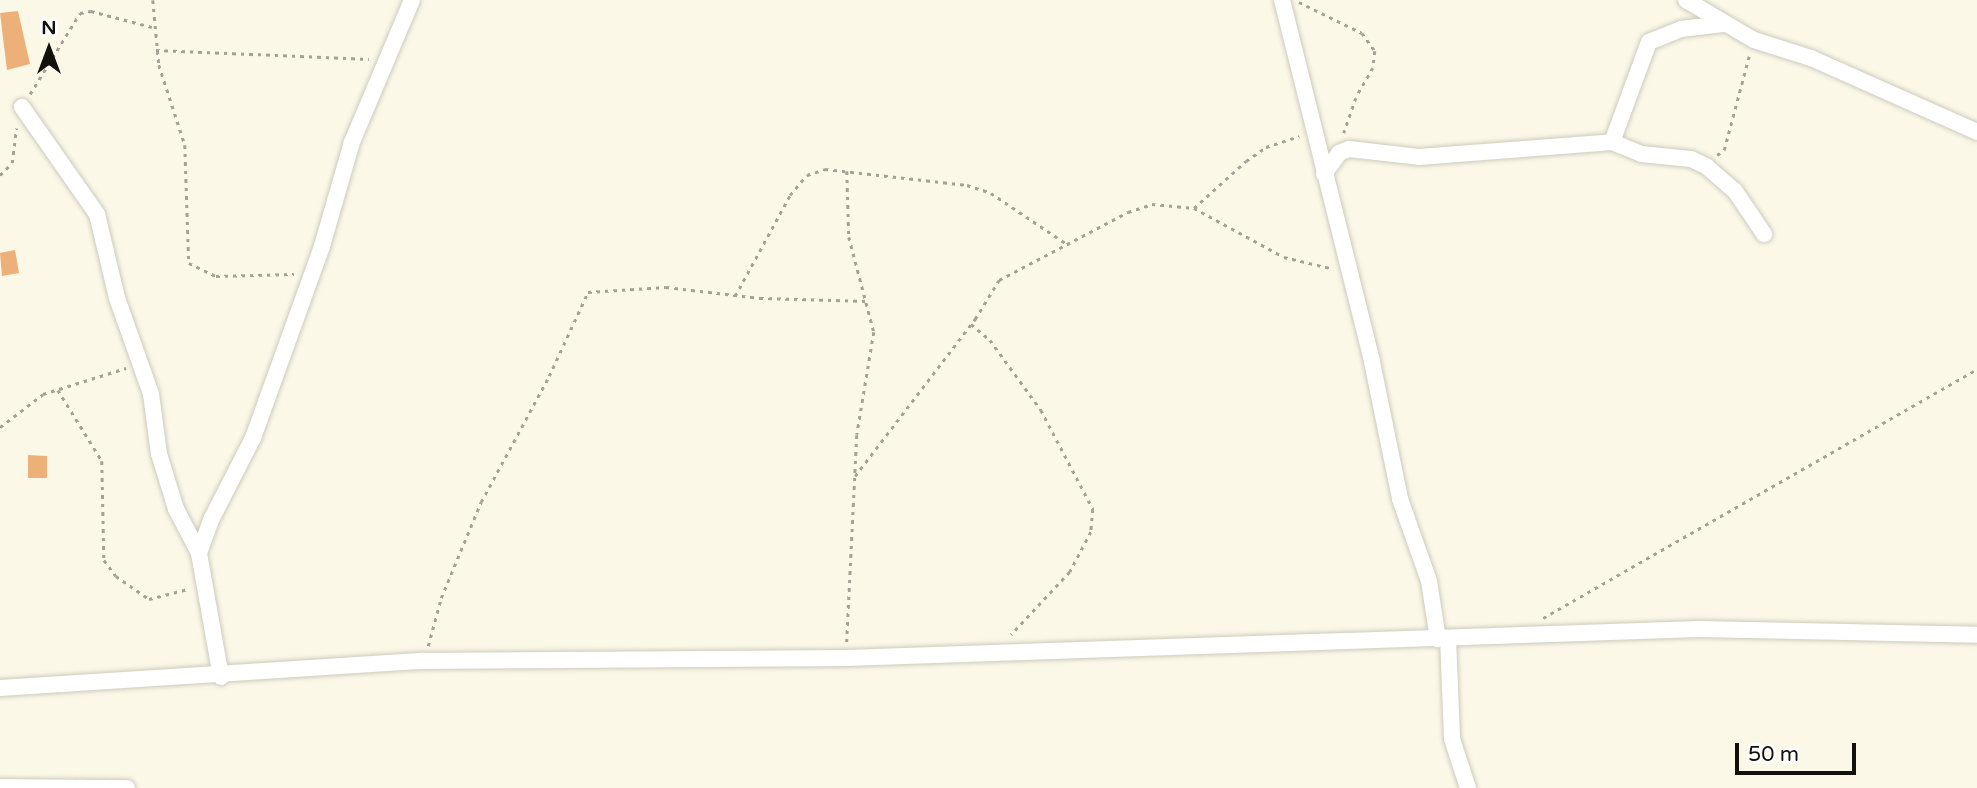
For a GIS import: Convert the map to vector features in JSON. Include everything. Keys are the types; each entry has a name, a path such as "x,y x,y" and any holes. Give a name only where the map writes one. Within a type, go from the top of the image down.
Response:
{"street":[{"path":"199,553 253,438 312,278 352,142 412,0"},
{"path":"1282,0 1316,132 1400,499 1429,581 1443,639 1452,739 1468,788"},
{"path":"1686,0 1754,40 1811,58 1977,132"},
{"path":"1612,142 1649,42 1681,29 1723,24"},
{"path":"22,107 97,214 139,365 151,394 159,454 176,509 199,553 221,677"},
{"path":"1324,174 1339,153 1359,149 1419,157 1612,142 1641,154 1703,164 1735,191 1764,234"},
{"path":"0,688 221,677 425,661 846,658 1699,629 1977,635"},
{"path":"0,787 127,788"}],"path":[{"path":"153,0 152,27 156,50 185,145 189,263 216,276 282,272 312,278"},
{"path":"1296,0 1362,33 1376,51 1373,68 1351,109 1339,153"},
{"path":"0,175 12,163 16,118 80,13 92,11 152,27"},
{"path":"1703,164 1724,150 1754,40"},
{"path":"156,50 386,60"},
{"path":"1194,208 1229,174 1266,148 1316,132"},
{"path":"736,296 777,215 807,175 825,170 967,185 991,193 1069,245"},
{"path":"846,658 855,476 874,332 849,237 847,171"},
{"path":"855,476 971,324 999,280 1028,261 1069,245 1128,212 1152,204 1194,208 1284,257 1319,269 1348,268"},
{"path":"425,661 441,598 481,502 549,376 588,292 666,288 736,296 868,301"},
{"path":"971,324 990,340 1041,410 1093,509 1091,531 1070,572 1018,625 1000,653"},
{"path":"0,427 26,405 58,390 139,365"},
{"path":"1541,620 1977,369"},
{"path":"58,390 102,461 104,560 110,568 149,599 164,598 205,581"}],"building":[{"path":"18,11 30,64 7,70 0,13"},
{"path":"15,250 19,273 2,276 0,253"},
{"path":"28,455 47,456 47,478 28,478"}]}
